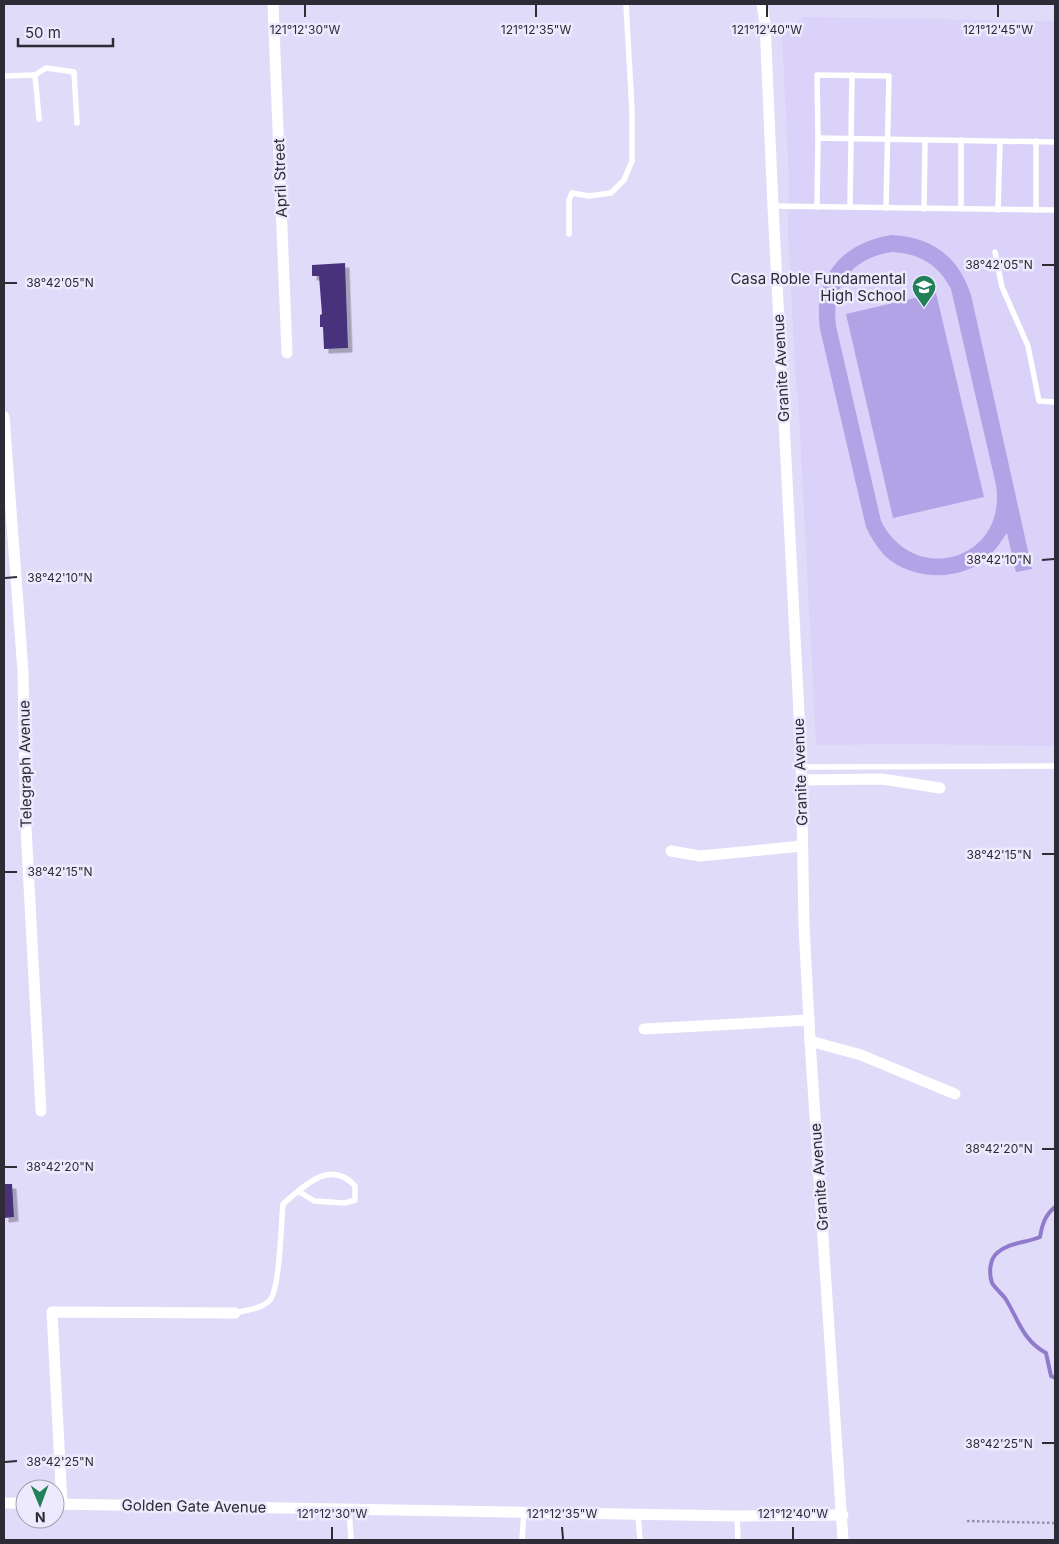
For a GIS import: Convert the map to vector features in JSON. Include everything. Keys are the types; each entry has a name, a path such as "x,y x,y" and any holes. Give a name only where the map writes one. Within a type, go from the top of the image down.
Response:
{"street":[{"name":"April Street","path":"273,4 287,353"},
{"name":"Granite Avenue","path":"762,4 765,23 801,767 804,925 810,1041 844,1540"},
{"name":"Telegraph Avenue","path":"4,417 23,671 26,828 41,1111"},
{"path":"801,780 882,779 940,788"},
{"path":"671,851 700,856 802,846"},
{"path":"644,1029 809,1020"},
{"path":"810,1041 861,1055 955,1094"},
{"path":"57,1479 52,1312 235,1313"},
{"name":"Golden Gate Avenue","path":"65,1504 737,1516 843,1515"}],"lane":[{"path":"569,234 569,200 572,193 589,196 611,193 624,180 632,161 632,111 626,4"},
{"path":"4,76 35,75 46,68 74,72 77,123"},
{"path":"35,75 39,119"},
{"path":"817,207 817,75 852,75 889,76 886,208"},
{"path":"850,208 852,75"},
{"path":"818,138 1055,142"},
{"path":"924,208 925,140"},
{"path":"961,140 961,209"},
{"path":"998,210 1000,141"},
{"path":"1036,141 1036,210"},
{"path":"773,206 1055,210"},
{"path":"995,252 1002,286 1028,346 1038,402 1055,402"},
{"path":"801,767 1055,766"},
{"path":"235,1313 260,1307 270,1299 277,1284 283,1204 298,1191 316,1178 326,1175 348,1179 355,1186 354,1200 345,1204 314,1202 298,1191"},
{"path":"349,1509 351,1540"},
{"path":"522,1540 524,1512"},
{"path":"638,1514 640,1540"},
{"path":"737,1516 738,1540"}],"path":[{"path":"966,1521 1055,1523"}],"shaded area":[{"name":"Casa Roble Fundamental High School","path":"803,17 1055,21 1055,746 816,745 788,230 789,179 782,36"},
{"path":"892,235 919,240 931,245 951,259 966,281 971,295 1032,569 1016,572 1007,533 991,554 977,565 964,571 950,574 923,574 896,564 885,556 874,542 866,527 820,329 819,311 821,294 826,279 834,266 858,246 874,239","holes":["892,252 919,258 934,267 941,273 951,289 996,485 996,511 988,531 974,547 956,556 935,559 915,554 896,542 881,521 836,326 835,311 837,298 841,286 855,267 878,255"]},
{"path":"936,293 984,497 893,518 846,314"}],"building":[{"path":"345,263 348,348 324,349 323,327 320,327 320,315 322,314 319,276 312,276 312,265"},
{"path":"4,1184 12,1184 14,1217 4,1218"}],"waterway":[{"path":"1055,1207 1044,1220 1040,1237 1002,1249 992,1259 990,1271 992,1283 1005,1298 1021,1328 1031,1342 1046,1353 1051,1376 1055,1378"}],"place":[{"name":"Casa Roble Fundamental High School","path":"924,308"}]}
